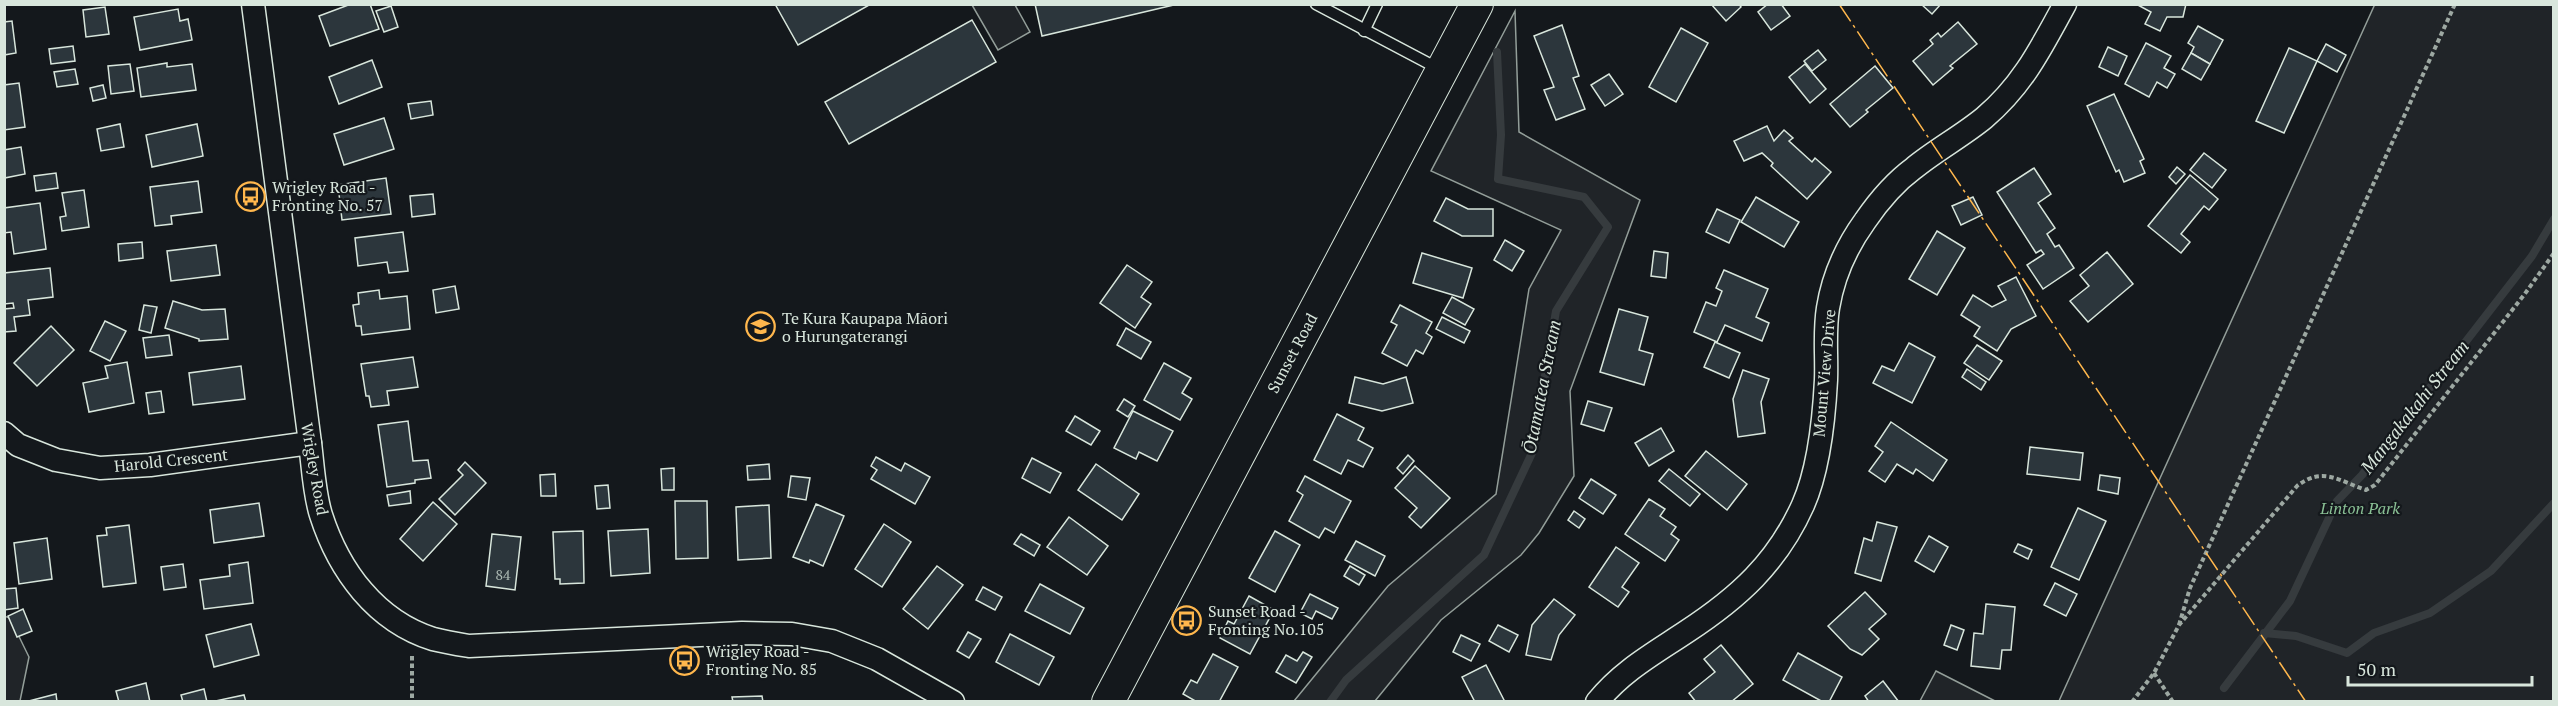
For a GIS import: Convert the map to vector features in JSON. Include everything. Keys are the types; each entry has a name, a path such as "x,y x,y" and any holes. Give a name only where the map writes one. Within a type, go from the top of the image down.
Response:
{"main road":[{"name":"Sunset Road","path":"1108,702 1477,4"}],"street":[{"name":"Wrigley Road","path":"253,4 321,514 337,555 357,587 388,617 432,639 469,646 742,633 792,634 832,641 859,652 953,702"},
{"name":"Mount View Drive","path":"1597,702 1610,685 1637,662 1684,633 1740,592 1772,558 1791,528 1810,486 1817,455 1826,380 1828,308 1836,277 1849,246 1865,220 1887,193 1913,168 1983,119 2021,81 2065,4"},
{"name":"Harold Crescent","path":"4,434 18,445 56,460 100,468 150,465 310,443"}],"lane":[{"path":"1316,4 1441,70"},
{"path":"1364,31 1377,4"}],"path":[{"path":"2179,625 2190,588 2455,4"},
{"path":"2132,702 2154,673 2179,625 2297,486 2314,475 2329,475 2366,490 2375,485 2528,290 2553,253"},
{"path":"412,702 410,663 417,632"},
{"path":"2154,673 2173,702"}],"green space":[{"name":"Linton Park","path":"2375,4 2553,5 2553,701 2059,701"},
{"path":"972,5 1015,5 1030,32 998,50"},
{"path":"1515,11 1519,132 1640,200 1570,391 1574,476 1539,533 1521,555 1441,620 1375,701 1294,701 1388,586 1496,494 1529,289 1561,230 1431,171"},
{"path":"4,616 10,618 29,657 20,701 5,701"},
{"path":"1936,671 1995,701 1920,701"}],"building":[{"path":"351,4 370,4 379,29 330,46 319,16"},
{"path":"775,4 871,4 798,45"},
{"path":"1035,4 1178,4 1042,36"},
{"path":"1711,4 1739,4 1741,7 1726,21"},
{"path":"1768,4 1781,4 1790,16 1771,30 1758,12"},
{"path":"1921,4 1941,4 1932,14"},
{"path":"2136,4 2186,4 2183,17 2167,17 2160,31 2145,24 2151,12"},
{"path":"391,6 398,27 384,32 376,11"},
{"path":"105,7 109,34 86,37 83,10"},
{"path":"178,9 180,21 188,19 192,40 140,50 134,17"},
{"path":"972,20 996,62 849,144 825,102"},
{"path":"12,21 16,53 4,55 4,22"},
{"path":"1958,22 1977,44 1950,66 1953,68 1933,85 1913,61 1933,44 1930,40 1938,33 1941,37"},
{"path":"1562,25 1579,76 1573,78 1585,109 1556,120 1544,90 1554,87 1534,36"},
{"path":"2198,26 2223,40 2210,64 2191,53 2194,47 2188,43"},
{"path":"1681,28 1708,43 1676,102 1649,87"},
{"path":"2146,43 2171,56 2164,68 2175,74 2167,88 2157,82 2149,97 2125,84"},
{"path":"2326,44 2346,55 2337,72 2317,61"},
{"path":"73,46 75,61 51,64 49,49"},
{"path":"2108,47 2127,56 2118,76 2099,67"},
{"path":"2289,48 2317,61 2284,133 2256,121"},
{"path":"1818,50 1826,60 1812,71 1804,61"},
{"path":"2191,53 2210,64 2201,80 2182,69"},
{"path":"372,60 382,87 339,104 329,77"},
{"path":"167,63 167,67 192,64 196,90 141,97 137,68"},
{"path":"130,64 134,91 111,94 108,66"},
{"path":"1805,64 1826,89 1810,103 1789,77"},
{"path":"1875,66 1893,88 1866,110 1868,112 1850,127 1830,104"},
{"path":"75,69 78,84 57,87 54,72"},
{"path":"1609,74 1623,94 1605,106 1591,85"},
{"path":"19,83 25,127 4,130 4,85"},
{"path":"103,85 106,98 93,101 90,88"},
{"path":"2114,94 2144,159 2140,161 2145,173 2124,182 2119,170 2116,172 2087,106"},
{"path":"431,101 433,115 411,119 408,104"},
{"path":"384,118 394,149 344,165 334,134"},
{"path":"120,124 124,147 101,151 97,129"},
{"path":"197,124 203,156 152,167 146,135"},
{"path":"1767,126 1774,141 1784,130 1793,138 1789,141 1812,162 1815,158 1831,172 1807,199 1771,166 1773,163 1762,153 1744,161 1734,141"},
{"path":"21,147 25,174 5,178 4,185 4,150"},
{"path":"2204,153 2226,170 2212,188 2190,170"},
{"path":"2177,167 2185,174 2176,184 2169,177"},
{"path":"2034,168 2051,194 2038,203 2055,228 2047,234 2055,247 2059,245 2074,268 2043,289 2027,265 2044,254 2041,250 2036,253 1997,192"},
{"path":"56,173 58,188 36,191 34,176"},
{"path":"2190,175 2218,199 2209,210 2204,206 2181,234 2190,242 2181,253 2148,226"},
{"path":"386,178 391,214 342,220 338,185"},
{"path":"198,181 202,212 171,216 172,224 155,226 150,187"},
{"path":"84,190 89,227 62,231 60,217 66,216 62,193"},
{"path":"433,194 435,214 412,217 410,196"},
{"path":"1756,197 1799,222 1784,247 1741,222"},
{"path":"1973,197 1982,215 1961,225 1952,206"},
{"path":"1446,198 1468,209 1493,209 1493,236 1462,236 1434,221"},
{"path":"40,203 46,249 14,254 11,232 4,233 4,208"},
{"path":"1717,209 1740,220 1729,243 1706,232"},
{"path":"1937,231 1965,248 1937,295 1909,279"},
{"path":"403,232 408,271 389,273 387,262 358,266 355,238"},
{"path":"1505,240 1524,251 1512,271 1494,260"},
{"path":"142,242 143,258 119,261 118,244"},
{"path":"216,245 220,275 171,281 167,251"},
{"path":"1654,251 1668,253 1666,278 1651,276"},
{"path":"2107,252 2133,284 2088,322 2070,301 2089,286 2080,275"},
{"path":"1422,253 1472,268 1463,298 1413,283"},
{"path":"1127,265 1152,282 1141,297 1151,304 1135,328 1100,303"},
{"path":"50,268 53,297 28,300 30,315 14,317 16,331 4,332 4,309 14,308 13,303 4,304 4,273"},
{"path":"1724,270 1768,289 1756,317 1769,323 1762,341 1725,325 1717,342 1694,332 1706,302 1716,306 1722,291 1716,288"},
{"path":"2016,277 2036,316 2011,329 1997,351 1974,336 1980,327 1961,315 1973,295 1992,307 2006,300 1998,286"},
{"path":"455,286 459,309 436,313 433,290"},
{"path":"379,290 380,299 407,296 410,329 362,335 361,326 356,326 353,305 359,304 358,293"},
{"path":"1452,297 1474,309 1465,325 1443,313"},
{"path":"173,301 202,310 225,309 228,339 199,341 199,339 165,328"},
{"path":"144,305 157,307 151,333 139,330"},
{"path":"1400,305 1432,322 1426,333 1432,337 1423,354 1416,350 1407,366 1382,353 1397,325 1391,322"},
{"path":"1619,309 1648,317 1639,350 1653,354 1644,385 1600,372"},
{"path":"1442,317 1470,331 1464,343 1436,329"},
{"path":"105,321 126,331 110,361 90,351"},
{"path":"51,326 74,350 37,386 14,363"},
{"path":"1126,328 1151,342 1141,359 1117,345"},
{"path":"169,335 172,355 146,358 143,338"},
{"path":"1715,342 1740,353 1729,378 1704,367"},
{"path":"1909,343 1935,357 1912,403 1873,383 1882,366 1894,371"},
{"path":"1977,345 2002,361 1989,380 1964,363"},
{"path":"413,357 418,387 387,391 389,405 371,407 369,396 366,396 361,364"},
{"path":"127,362 134,403 89,412 83,383 108,378 105,366"},
{"path":"1164,363 1191,378 1182,393 1192,399 1180,420 1144,400"},
{"path":"241,366 245,399 193,405 189,373"},
{"path":"1967,369 1986,382 1981,390 1962,377"},
{"path":"1743,370 1769,379 1761,402 1765,433 1738,437 1733,399"},
{"path":"1355,377 1383,384 1406,377 1413,403 1382,411 1349,403"},
{"path":"161,391 164,412 149,414 146,393"},
{"path":"1124,399 1135,406 1128,417 1117,410"},
{"path":"1588,401 1612,408 1604,431 1581,424"},
{"path":"1133,411 1173,431 1157,461 1139,452 1136,459 1114,448"},
{"path":"1337,414 1364,428 1358,440 1373,448 1363,467 1348,460 1341,474 1314,460"},
{"path":"1075,416 1100,431 1091,445 1066,431"},
{"path":"408,421 413,461 428,460 431,478 387,487 378,425"},
{"path":"1891,422 1947,460 1933,481 1916,469 1913,474 1897,464 1885,482 1869,471 1883,452 1875,446"},
{"path":"1661,428 1674,451 1649,466 1635,443"},
{"path":"2030,447 2083,453 2080,480 2027,474"},
{"path":"1706,451 1747,484 1727,510 1685,476"},
{"path":"1408,455 1414,461 1403,474 1397,468"},
{"path":"876,457 901,471 905,463 930,477 915,504 871,479 877,470 871,466"},
{"path":"1032,458 1061,473 1050,493 1022,478"},
{"path":"465,462 486,483 455,515 439,499 463,475 458,470"},
{"path":"769,464 770,479 748,480 747,466"},
{"path":"1096,464 1139,494 1122,520 1078,490"},
{"path":"1415,466 1450,498 1421,528 1409,517 1417,508 1395,488"},
{"path":"674,468 674,490 662,490 661,469"},
{"path":"1669,469 1700,494 1690,506 1659,481"},
{"path":"555,474 556,496 541,496 540,475"},
{"path":"2100,475 2120,478 2118,494 2098,490"},
{"path":"791,476 810,478 806,500 788,497"},
{"path":"1305,476 1351,501 1334,533 1325,528 1319,538 1289,521 1303,495 1297,491"},
{"path":"1591,479 1616,495 1603,514 1579,498"},
{"path":"608,485 610,508 597,509 595,486"},
{"path":"410,491 411,503 389,506 387,495"},
{"path":"1649,499 1665,509 1660,516 1676,527 1671,534 1679,540 1665,561 1625,534"},
{"path":"675,501 707,501 708,558 676,559"},
{"path":"433,502 457,524 423,561 400,539"},
{"path":"259,503 264,536 214,543 210,510"},
{"path":"816,504 844,516 823,566 810,560 809,563 793,557"},
{"path":"769,505 771,558 738,560 736,507"},
{"path":"2078,508 2106,521 2079,580 2051,567"},
{"path":"1574,511 1585,519 1579,528 1568,520"},
{"path":"1069,517 1108,546 1087,575 1047,547"},
{"path":"1877,522 1897,527 1881,581 1855,573 1864,538 1872,541"},
{"path":"884,524 911,542 882,587 855,569"},
{"path":"129,525 136,583 103,587 97,536 107,535 106,528"},
{"path":"648,529 650,573 611,576 608,531"},
{"path":"583,531 584,583 560,584 560,579 555,579 553,532"},
{"path":"1275,531 1300,545 1275,592 1249,578"},
{"path":"492,534 521,537 515,590 486,586"},
{"path":"1021,534 1040,545 1034,556 1014,544"},
{"path":"1929,536 1948,547 1934,572 1915,561"},
{"path":"47,538 52,579 19,584 14,543"},
{"path":"1356,541 1385,556 1375,576 1345,560"},
{"path":"2018,544 2032,550 2028,559 2014,552"},
{"path":"1616,547 1639,563 1622,587 1629,592 1618,607 1589,587"},
{"path":"248,562 253,603 204,609 200,580 230,576 229,565"},
{"path":"183,564 186,587 164,590 161,567"},
{"path":"937,566 963,585 928,629 903,609"},
{"path":"1350,566 1365,575 1359,585 1344,576"},
{"path":"2055,583 2077,594 2066,616 2044,605"},
{"path":"1040,584 1084,608 1070,634 1025,611"},
{"path":"983,587 1002,597 995,610 976,600"},
{"path":"16,588 18,608 4,610 4,589"},
{"path":"1865,592 1886,614 1869,629 1879,639 1862,655 1850,649 1828,626"},
{"path":"1310,594 1338,608 1332,619 1316,611 1312,619 1300,613"},
{"path":"1249,596 1274,610 1250,654 1220,638 1228,621 1234,624"},
{"path":"1554,599 1575,615 1559,635 1551,660 1526,655 1532,625"},
{"path":"1986,604 2015,607 2011,650 2002,650 2000,669 1971,666 1974,633 1983,634"},
{"path":"23,609 32,631 17,637 8,616"},
{"path":"251,624 259,655 214,667 206,635"},
{"path":"1498,625 1518,635 1509,652 1489,641"},
{"path":"1951,625 1964,630 1957,650 1944,645"},
{"path":"968,632 981,639 969,658 957,651"},
{"path":"1010,634 1054,657 1039,685 996,662"},
{"path":"1461,635 1480,644 1471,661 1453,652"},
{"path":"1721,645 1753,684 1731,702 1696,702 1689,693 1715,672 1704,659"},
{"path":"1303,652 1312,657 1296,683 1276,672 1286,655 1297,661"},
{"path":"1798,653 1842,677 1829,702 1823,702 1783,680"},
{"path":"1213,654 1238,667 1219,702 1197,702 1183,694 1191,680 1197,683"},
{"path":"1486,665 1505,702 1475,702 1462,677"},
{"path":"1883,681 1899,702 1869,702 1865,696"},
{"path":"146,683 150,702 119,702 116,691"},
{"path":"204,689 207,702 183,702 181,695"},
{"path":"56,694 57,702 25,702"},
{"path":"244,695 246,702 215,702 215,701"},
{"path":"762,696 763,702 733,702 732,697"}],"waterway":[{"name":"Ōtamatea Stream","path":"1330,702 1346,680 1484,555 1532,453 1556,311 1608,227 1584,197 1498,179 1501,135 1497,52"},
{"name":"Mangakakahi Stream","path":"2224,688 2290,601 2337,501 2362,475 2532,256 2554,219"},
{"path":"2264,633 2296,636 2347,653 2374,633 2430,613 2491,571 2554,503"}],"power":[{"path":"1839,4 2306,702"}],"place":[{"name":"Wrigley Road - Fronting No. 57","path":"251,196"},
{"name":"Te Kura Kaupapa Māori o Hurungaterangi","path":"761,327"},
{"name":"Sunset Road - Fronting No.105","path":"1187,620"},
{"name":"Wrigley Road - Fronting No. 85","path":"685,660"}]}
